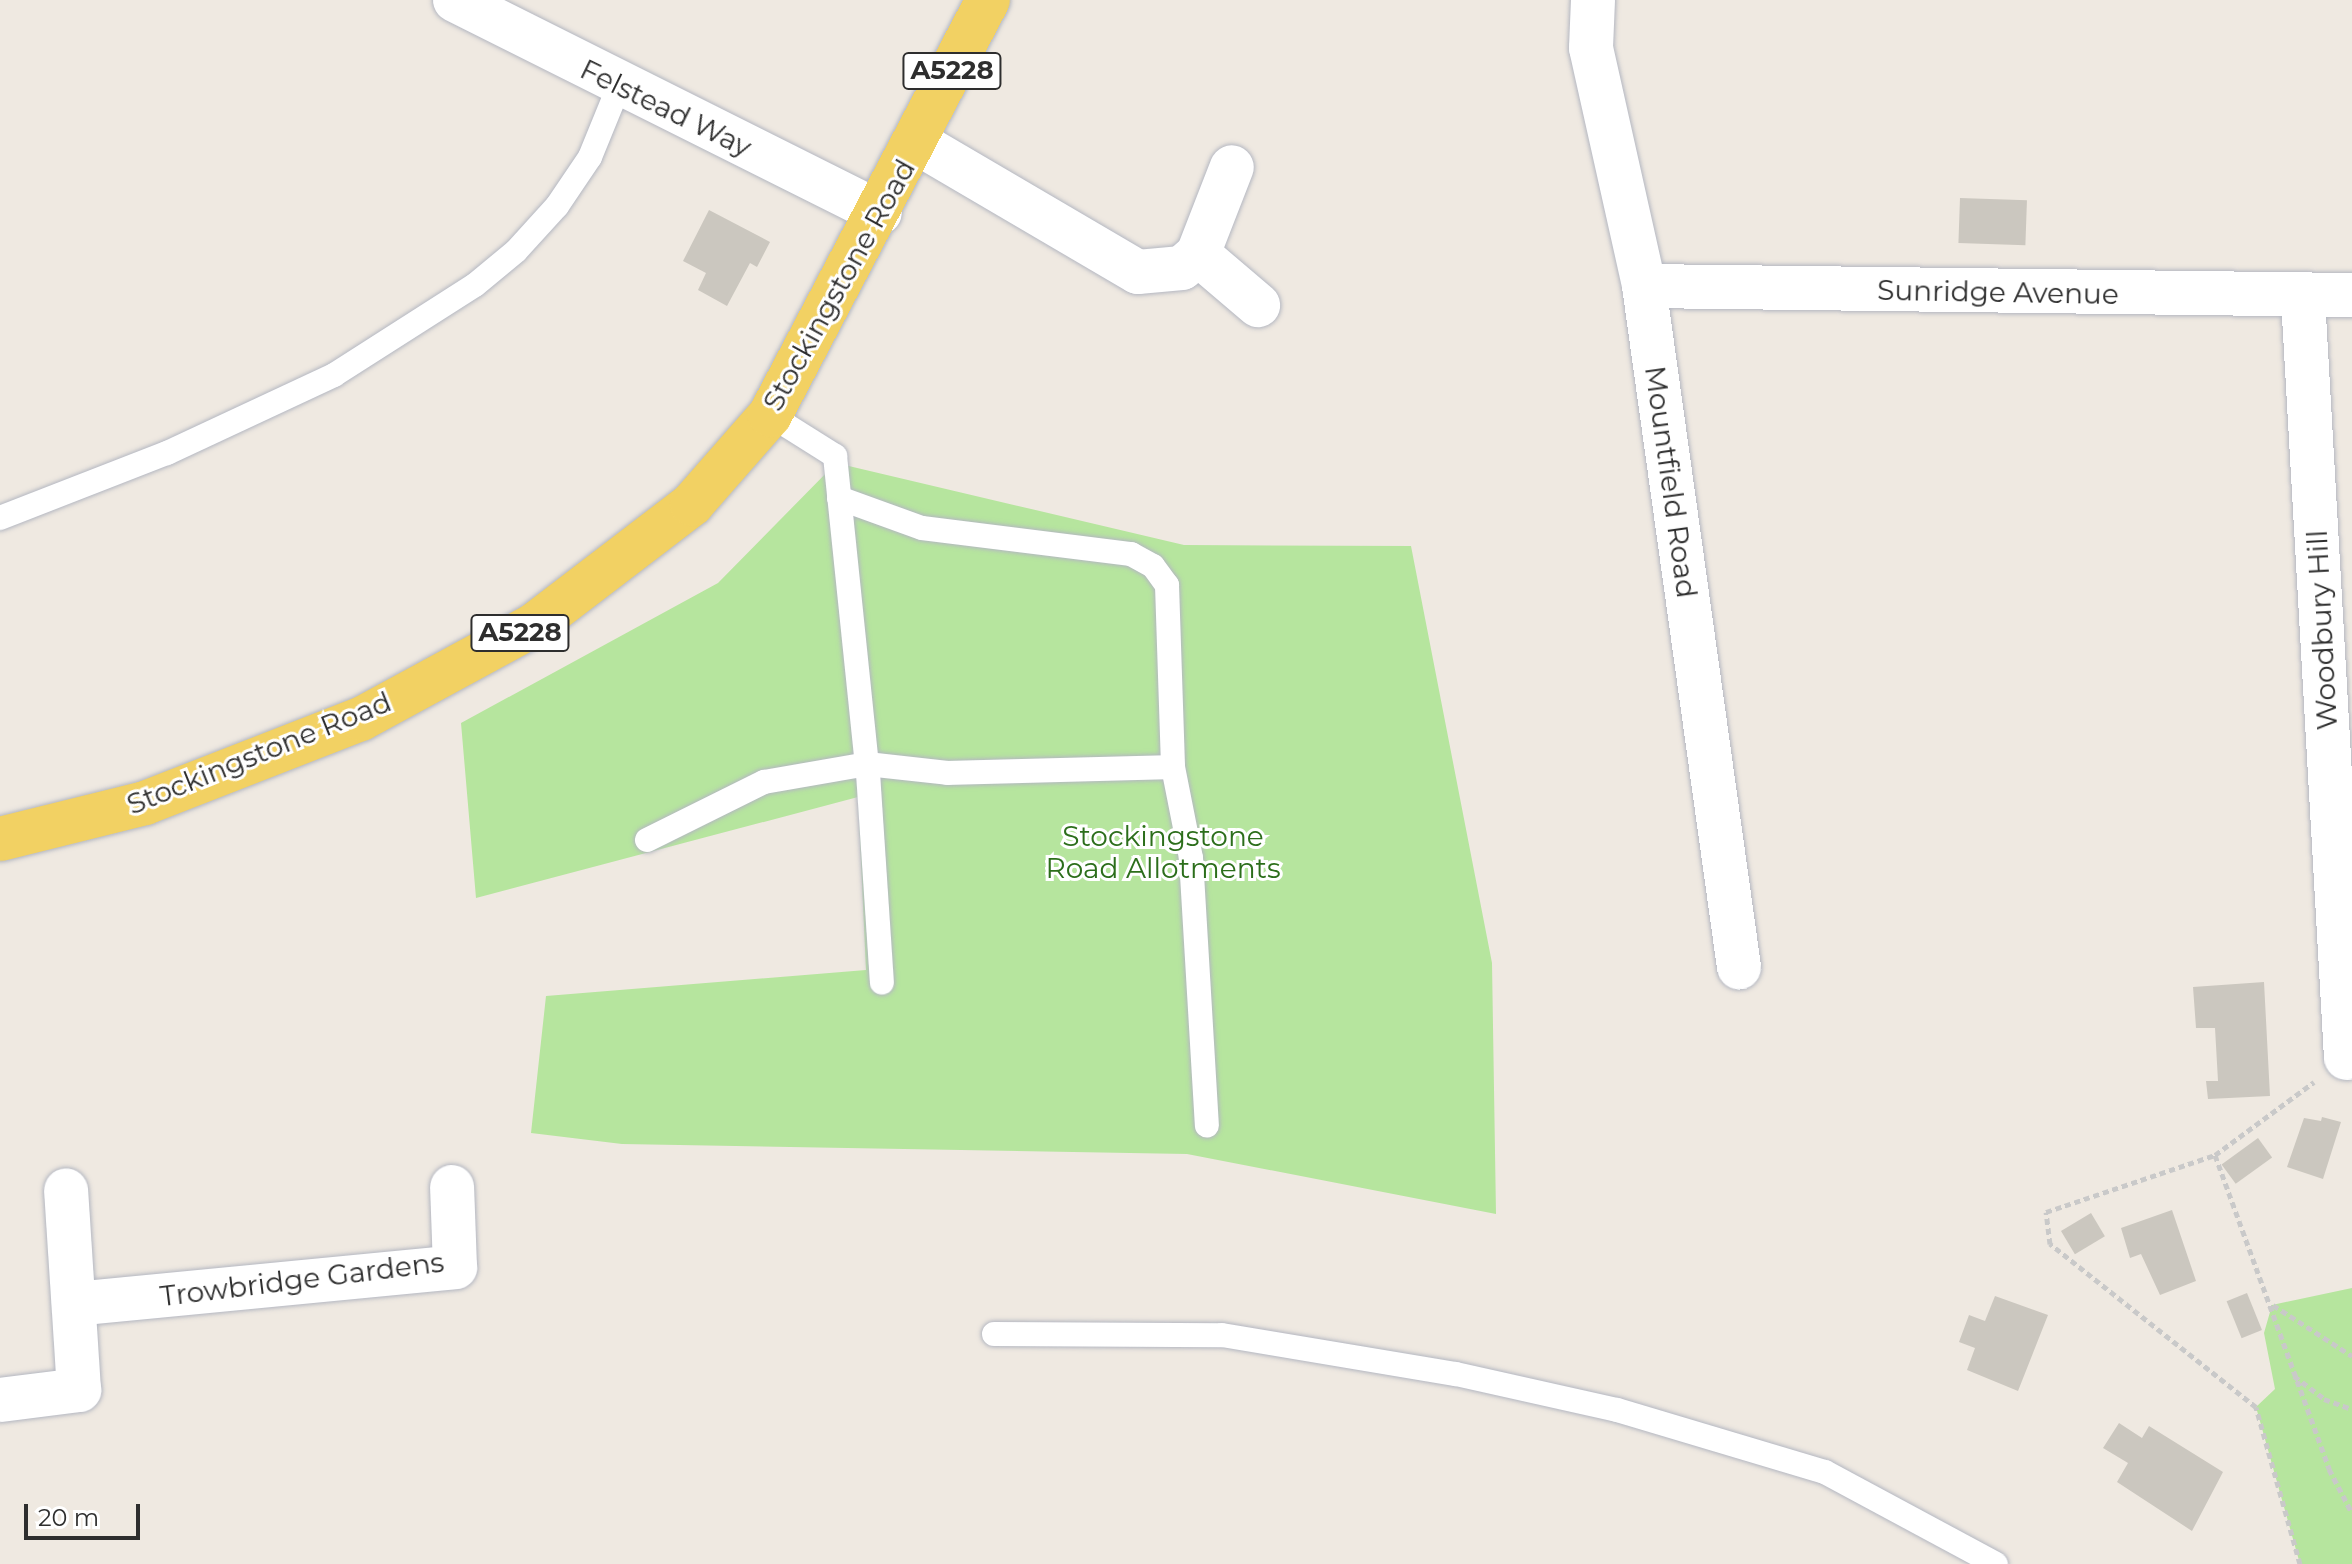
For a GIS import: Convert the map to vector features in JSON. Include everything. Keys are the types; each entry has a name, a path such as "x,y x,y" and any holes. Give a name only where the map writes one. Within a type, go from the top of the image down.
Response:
{"main road":[{"name":"Stockingstone Road","path":"0,839 145,803 361,719 521,633 692,504 770,415 880,213 988,0"}],"street":[{"name":"Felstead Way","path":"455,0 619,86 880,213"},
{"name":"Mountfield Road","path":"1593,0 1591,48 1644,286 1739,967"},
{"path":"916,142 1138,272 1182,268 1198,254 1232,167"},
{"path":"1198,254 1258,305"},
{"name":"Sunridge Avenue","path":"1644,286 2303,298 2352,295"},
{"name":"Woodbury Hill","path":"2303,298 2346,1058"},
{"name":"Trowbridge Gardens","path":"74,1304 455,1267 452,1187"},
{"path":"0,1400 79,1390 66,1190"}],"lane":[{"path":"0,518 167,453 334,375 475,285 516,251 557,206 590,157 619,86"},
{"path":"770,415 835,456 867,764 882,983"},
{"path":"839,498 922,528 1131,554 1153,566 1167,585 1173,767 1191,858 1207,1126"},
{"path":"647,840 764,782 867,764 948,773 1173,767"},
{"path":"994,1334 1222,1335 1456,1374 1617,1410 1825,1472 1996,1564"}],"path":[{"path":"2300,1564 2256,1407 2050,1244 2046,1212 2215,1155 2346,1058"},
{"path":"2215,1155 2272,1305 2293,1376 2329,1469 2352,1513"},
{"path":"2272,1305 2352,1356"},
{"path":"2293,1376 2324,1399 2352,1409"}],"green space":[{"name":"Stockingstone Road Allotments","path":"836,463 1184,545 1411,546 1492,963 1496,1214 1187,1154 622,1144 531,1133 546,996 866,970 858,797 476,898 461,723 718,583"},
{"path":"2352,1288 2352,1564 2300,1564 2256,1407 2275,1389 2264,1333 2272,1305"}],"building":[{"path":"1960,198 2027,200 2025,245 1958,243"},
{"path":"709,210 770,242 757,267 750,263 727,306 698,290 706,273 683,261"},
{"path":"2264,982 2270,1096 2208,1099 2206,1081 2218,1081 2215,1028 2196,1028 2193,987"},
{"path":"2322,1117 2341,1122 2323,1179 2287,1167 2304,1118 2321,1121"},
{"path":"2258,1138 2272,1157 2236,1184 2222,1164"},
{"path":"2172,1210 2196,1281 2160,1295 2141,1254 2130,1258 2121,1228"},
{"path":"2091,1213 2105,1236 2075,1254 2061,1231"},
{"path":"2247,1293 2262,1330 2242,1338 2227,1301"},
{"path":"1995,1296 2048,1315 2018,1391 1967,1370 1975,1348 1959,1342 1969,1315 1985,1321"},
{"path":"2119,1423 2142,1438 2149,1426 2223,1472 2192,1531 2117,1482 2128,1463 2103,1448"}]}
